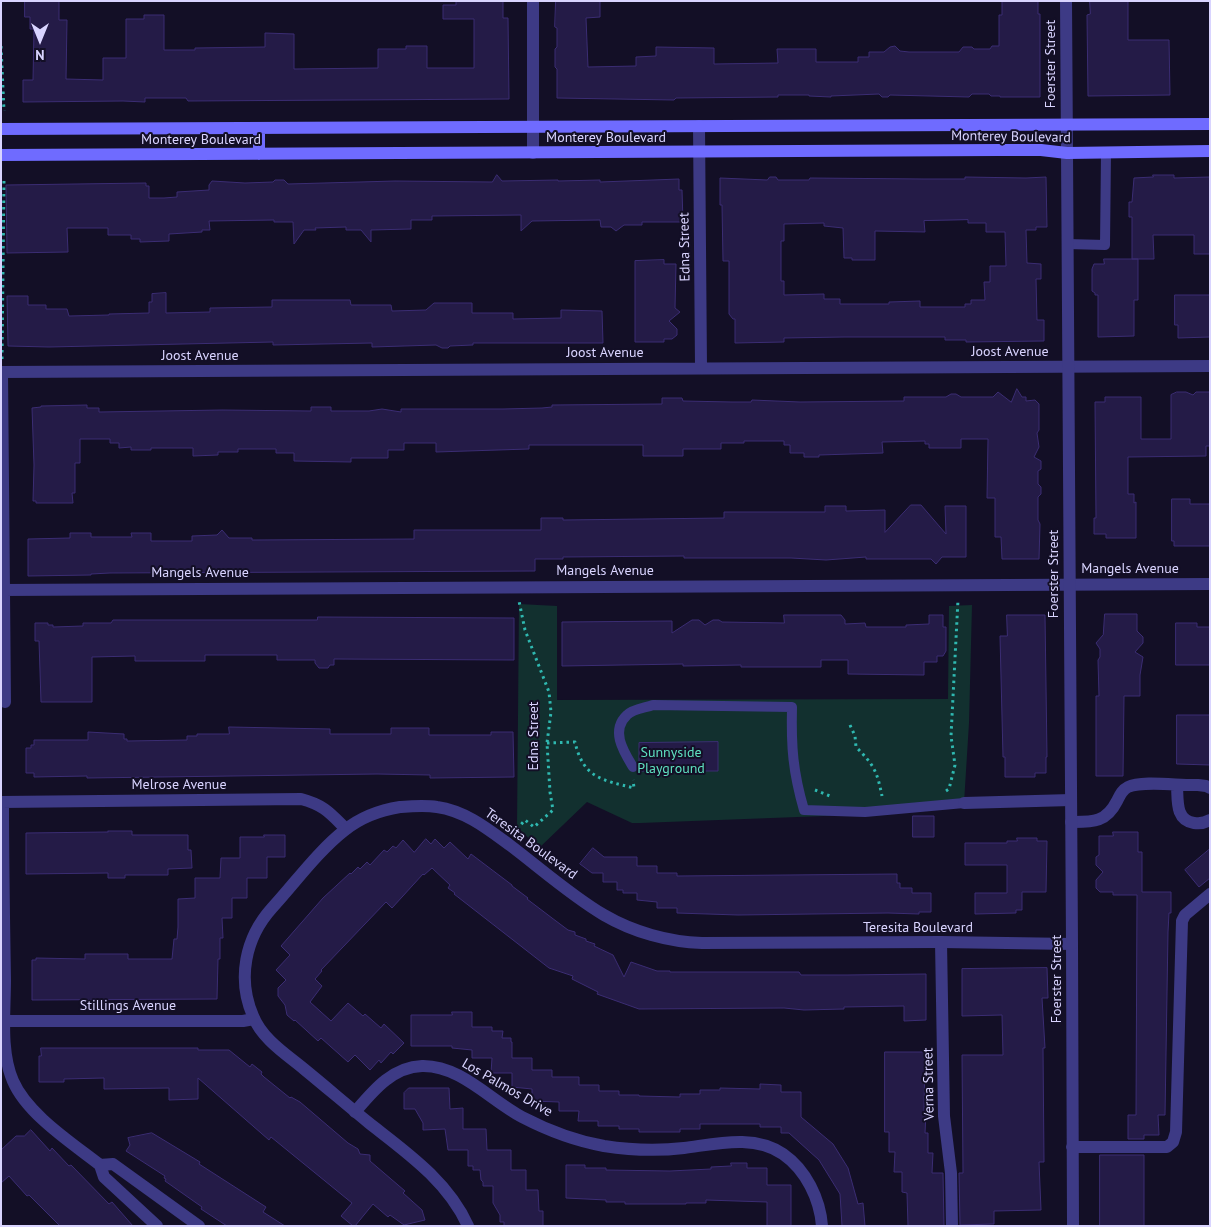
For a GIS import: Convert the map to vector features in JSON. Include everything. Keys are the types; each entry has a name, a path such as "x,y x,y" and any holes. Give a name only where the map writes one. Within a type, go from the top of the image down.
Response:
{"main road":[{"name":"Monterey Boulevard","path":"1,129 1210,124"},
{"path":"259,128 259,154"},
{"name":"Monterey Boulevard","path":"1,155 1041,150 1067,153 1106,153 1210,151"}],"street":[{"path":"533,1 533,153"},
{"name":"Foerster Street","path":"1066,1 1073,1226"},
{"name":"Edna Street","path":"699,126 701,368"},
{"name":"Joost Avenue","path":"2,368 1210,366"},
{"path":"2,368 4,702"},
{"name":"Mangels Avenue","path":"3,590 1210,584"},
{"path":"1071,822 1092,822 1102,819 1110,813 1122,790 1130,785 1141,783 1177,786 1198,785 1210,788"},
{"path":"1177,786 1179,812 1184,819 1197,824 1210,820"},
{"name":"Melrose Avenue","path":"2,802 302,799 317,803 346,829"},
{"path":"964,803 1071,800"},
{"path":"2,802 3,1021 7,1064 13,1082 37,1114 100,1165 104,1178 157,1226"},
{"name":"Teresita Boulevard","path":"468,1226 452,1198 414,1158 355,1112 272,1041 254,1019 248,1002 244,980 245,960 252,938 264,917 326,848 346,829 366,818 390,809 416,805 440,807 463,814 485,827 604,915 628,927 665,938 702,943 942,942 1072,944"},
{"path":"1072,1147 1167,1147 1173,1142 1176,1132 1181,926 1185,915 1210,894"},
{"name":"Verna Street","path":"942,942 944,1116 951,1173 952,1226"},
{"name":"Stillings Avenue","path":"3,1021 243,1021 254,1019"},
{"name":"Los Palmos Drive","path":"355,1112 386,1079 405,1069 421,1066 438,1068 453,1073 521,1116 549,1130 604,1146 659,1150 737,1142 762,1144 783,1154 799,1169 810,1185 818,1204 822,1226"},
{"path":"100,1165 113,1164 199,1226"}],"lane":[{"path":"1067,244 1105,245 1106,153"},
{"path":"633,767 623,751 618,736 621,725 627,715 638,710 653,705 792,708 791,745 796,782 804,810 865,812 964,803"}],"path":[{"path":"1,46 4,111"},
{"path":"2,368 4,177"},
{"name":"Edna Street","path":"517,586 524,630 549,692 551,712 547,743 553,810 534,827 526,820 517,829"},
{"path":"941,793 949,789 955,765 951,736 958,599"},
{"path":"850,725 855,736 856,747 870,761 878,774 882,796"},
{"path":"547,743 575,742 578,758 598,778 634,788"},
{"path":"815,790 833,797"},
{"path":"874,797 888,796"}],"green space":[{"name":"Sunnyside Playground","path":"519,604 557,606 557,700 948,699 949,606 972,605 969,723 964,803 850,815 632,823 587,802 539,848 517,827"}],"building":[{"path":"25,1 59,1 59,20 67,20 66,79 103,80 103,58 126,58 126,19 144,19 144,15 164,15 164,50 265,47 265,33 294,34 294,69 378,68 378,49 406,49 406,46 427,46 427,68 474,68 474,19 443,19 443,5 456,5 456,1 503,1 503,18 508,18 509,99 188,101 186,98 145,98 145,102 23,102 23,80 33,80 34,29 30,29 30,17 25,17"},
{"path":"556,1 600,1 600,17 586,18 588,67 636,66 636,57 656,56 656,47 714,48 714,64 778,63 777,49 816,49 816,62 858,62 858,57 869,57 869,52 884,52 890,47 895,46 900,51 909,52 959,52 963,47 990,49 992,46 999,46 999,15 1002,15 1002,1 1038,1 1038,14 1040,14 1040,97 1000,97 989,94 972,94 969,97 890,95 882,97 879,94 831,97 778,95 778,97 676,98 674,100 557,98 557,69 555,67 555,49 557,47 557,28 555,27"},
{"path":"1090,1 1128,1 1128,40 1169,40 1170,95 1088,96 1087,15 1090,14"},
{"path":"497,175 502,181 600,180 600,182 679,179 679,190 682,190 683,222 642,222 642,225 624,225 616,231 611,227 601,227 600,220 532,221 521,231 521,215 432,216 432,220 411,220 411,229 371,230 371,242 361,230 346,230 346,227 304,230 294,244 293,222 274,222 274,220 209,221 210,230 169,234 169,241 140,242 140,239 131,239 131,235 108,235 108,228 67,228 68,252 7,253 6,185 146,183 146,186 149,186 149,198 164,198 177,197 177,192 209,190 209,185 212,181 245,183 284,180 288,184 395,181 492,182"},
{"path":"1153,175 1174,175 1174,178 1210,177 1210,254 1194,254 1194,235 1153,235 1154,259 1132,259 1132,217 1129,217 1129,202 1132,202 1134,178 1153,177"},
{"path":"770,177 776,177 778,180 809,180 810,178 965,179 965,177 1046,177 1047,227 1036,227 1036,230 1026,230 1027,263 1041,264 1041,279 1036,279 1037,320 1044,320 1044,341 966,342 966,340 945,340 945,337 844,337 784,338 784,342 735,343 735,319 729,314 729,261 723,261 720,178 767,180","holes":["968,220 968,223 986,223 986,232 1005,232 1006,266 990,266 990,282 984,282 985,300 971,300 971,304 965,304 965,307 920,307 920,301 889,302 889,304 840,304 840,299 824,299 824,294 784,295 784,281 781,281 781,241 784,241 784,224 824,223 824,226 843,228 844,258 875,260 875,231 925,232 924,221"]},
{"path":"1104,259 1138,259 1138,300 1134,300 1134,336 1098,337 1098,295 1095,295 1092,291 1092,269 1094,264 1104,264"},
{"path":"664,260 664,264 676,264 675,308 680,312 669,321 677,329 677,335 672,339 664,339 664,342 635,342 635,261"},
{"path":"166,293 166,313 210,312 210,308 272,307 272,300 350,300 351,305 391,305 392,311 426,310 434,303 472,303 472,313 513,313 513,319 561,318 561,310 602,311 603,343 473,343 473,345 450,346 448,348 436,345 372,347 372,343 273,345 273,342 49,347 8,346 7,296 28,296 28,305 46,305 46,309 67,309 69,316 149,313 149,302 152,302 152,294"},
{"path":"1175,295 1210,295 1210,337 1178,338 1178,325 1175,325"},
{"path":"1017,389 1022,397 1026,397 1026,401 1035,400 1039,404 1039,430 1037,433 1039,447 1034,457 1041,461 1041,469 1038,471 1038,484 1041,487 1041,494 1038,497 1038,520 1040,524 1039,559 1002,559 1001,537 995,537 995,498 987,498 988,439 961,439 961,448 929,448 929,444 925,444 925,441 882,442 883,453 819,455 819,457 804,457 804,453 790,453 790,445 784,445 784,441 721,443 721,449 683,449 683,456 643,456 643,445 529,445 529,449 436,452 436,443 404,443 404,450 388,450 388,458 351,458 351,462 294,461 294,453 276,453 276,449 238,449 238,452 218,452 218,455 193,456 193,448 131,450 131,447 119,448 119,443 110,443 110,439 80,439 80,463 75,463 73,503 36,503 36,501 33,501 32,408 41,406 87,405 87,408 99,408 99,412 311,411 311,407 331,407 331,411 382,409 401,412 401,409 503,409 542,408 552,407 552,405 662,404 662,398 682,398 683,401 732,402 751,402 752,400 800,402 904,401 904,397 946,397 951,394 961,397 993,397 998,392 1011,402"},
{"path":"1177,392 1186,392 1193,395 1196,392 1210,392 1210,446 1206,446 1206,456 1128,457 1128,494 1134,494 1134,503 1136,502 1136,538 1106,538 1106,534 1094,534 1094,518 1096,518 1095,402 1105,402 1105,397 1141,397 1141,439 1171,439 1171,395"},
{"path":"1172,499 1190,499 1190,504 1210,504 1210,546 1174,546 1174,541 1172,541"},
{"path":"911,505 921,505 946,534 945,506 966,506 966,557 942,557 936,564 931,559 866,559 866,557 826,560 791,558 684,558 684,556 563,557 563,559 535,559 535,571 110,573 28,576 28,539 70,538 70,533 91,533 91,537 132,537 131,533 151,533 151,541 192,541 192,536 217,535 222,530 229,538 252,538 252,540 414,539 414,530 541,530 541,518 563,518 563,520 724,518 724,512 825,512 825,506 846,506 846,511 885,510 885,532"},
{"path":"1105,614 1137,614 1137,631 1143,637 1143,643 1135,652 1143,657 1140,675 1140,696 1124,696 1123,776 1096,776 1096,696 1099,696 1098,660 1100,649 1096,643 1103,635"},
{"path":"784,615 841,615 845,620 845,624 865,623 866,627 906,627 906,625 929,624 929,615 943,615 943,627 946,627 946,651 943,656 937,656 937,662 924,662 924,675 848,674 848,660 821,660 821,667 683,666 683,664 562,666 562,622 672,621 672,633 692,620 699,620 705,625 713,620 722,622 784,623"},
{"path":"1007,615 1045,615 1047,757 1046,773 1035,773 1035,777 1005,777 1000,636 1007,636"},
{"path":"318,617 514,618 514,660 334,659 334,665 330,665 328,668 319,668 315,660 277,660 277,655 205,655 205,661 135,661 135,656 92,657 92,702 41,702 39,641 35,641 35,623 48,623 48,625 53,625 53,627 83,626 83,623 111,623 113,620 317,620"},
{"path":"1176,623 1197,623 1197,627 1210,627 1210,665 1176,665"},
{"path":"1177,715 1210,715 1210,765 1177,764"},
{"path":"229,727 330,729 330,734 391,734 391,728 429,728 429,735 491,735 491,732 513,732 514,777 430,778 430,775 377,774 87,778 87,776 34,777 34,773 26,773 26,748 31,748 31,745 34,745 34,740 88,740 88,732 124,734 124,739 127,739 127,741 187,740 187,736 197,736 197,734 229,734"},
{"path":"718,742 718,771 639,771 639,743"},
{"path":"913,816 934,816 934,837 913,837"},
{"path":"132,831 132,835 188,835 188,850 191,850 192,868 168,869 168,875 125,875 125,878 108,878 108,873 26,874 26,833"},
{"path":"1113,832 1138,832 1138,852 1142,852 1142,892 1171,892 1171,913 1169,913 1168,932 1165,1115 1158,1115 1159,1135 1144,1135 1144,1139 1128,1139 1128,1115 1136,1115 1137,895 1113,895 1113,892 1100,892 1096,888 1096,880 1103,872 1096,865 1096,857 1099,855 1099,836 1113,836"},
{"path":"264,835 285,835 285,857 267,857 267,878 247,878 247,898 232,898 232,918 222,918 223,938 220,938 217,999 32,1000 32,960 36,960 36,958 85,959 85,954 128,954 128,959 172,959 174,939 177,939 178,899 195,898 195,878 220,878 221,858 240,858 240,837 264,837"},
{"path":"1017,838 1037,838 1037,841 1047,841 1046,892 1022,892 1022,910 1016,910 1016,913 975,914 975,893 1007,893 1007,865 965,865 965,843 1007,843 1007,841 1017,841"},
{"path":"426,839 431,844 435,839 444,848 450,842 468,859 471,854 568,930 575,932 575,935 586,939 586,941 595,944 594,946 613,955 624,977 631,962 657,971 670,972 799,972 801,975 926,974 926,1020 904,1021 904,1006 804,1010 784,1008 639,1009 597,994 598,992 572,979 573,976 549,968 454,894 448,888 450,885 432,868 423,874 392,908 386,902 321,970 315,979 322,986 310,1002 331,1021 348,1003 381,1028 384,1024 404,1043 393,1054 391,1052 381,1063 379,1060 370,1070 355,1055 348,1062 321,1038 318,1041 287,1015 285,1005 278,996 278,988 286,980 276,970 290,955 281,946 323,898 358,867 360,869 367,862 370,865 384,850 387,852 393,846 396,848 403,840 414,852"},
{"path":"593,848 604,857 637,857 637,866 657,866 657,873 677,873 677,876 897,874 897,883 900,883 900,888 912,888 912,893 931,893 931,912 919,912 919,914 738,915 677,913 677,908 657,908 657,902 637,900 637,893 623,893 623,890 617,890 617,882 603,882 603,873 592,873 580,864"},
{"path":"1210,849 1210,878 1199,887 1185,870"},
{"path":"1047,968 1048,998 1042,998 1045,1048 1043,1048 1044,1162 1039,1162 1041,1210 994,1211 994,1224 960,1225 959,1173 963,1173 962,1055 1003,1055 1002,1015 962,1016 962,969"},
{"path":"452,1012 472,1012 472,1027 492,1027 492,1031 503,1031 502,1038 511,1038 512,1058 532,1058 532,1070 552,1070 552,1077 579,1077 579,1085 599,1085 599,1091 619,1091 619,1095 680,1097 680,1094 700,1094 700,1090 720,1090 720,1088 760,1089 760,1084 781,1085 781,1092 801,1092 801,1117 833,1144 848,1168 858,1204 863,1203 865,1226 842,1226 840,1194 819,1160 789,1133 781,1133 781,1127 760,1127 760,1124 700,1124 700,1129 680,1129 680,1132 639,1132 639,1129 619,1129 619,1126 598,1126 598,1121 578,1121 579,1111 559,1111 559,1102 532,1101 532,1089 512,1087 512,1073 491,1073 492,1058 472,1058 472,1050 452,1048 452,1046 411,1046 411,1015 452,1015"},
{"path":"41,1048 198,1048 198,1050 229,1050 250,1067 252,1064 262,1072 261,1074 264,1077 290,1098 300,1102 348,1143 358,1149 360,1154 370,1155 370,1161 405,1191 403,1193 422,1210 425,1220 404,1225 390,1215 388,1217 373,1204 353,1226 341,1216 352,1203 271,1137 269,1140 198,1078 198,1099 169,1100 169,1088 104,1089 104,1078 64,1079 64,1082 39,1082 39,1056 41,1056"},
{"path":"885,1052 925,1052 925,1133 928,1133 928,1153 933,1153 932,1173 943,1173 944,1226 908,1226 907,1193 902,1192 902,1172 894,1172 895,1152 889,1152 889,1132 885,1132"},
{"path":"409,1088 449,1088 450,1109 463,1108 463,1129 486,1129 487,1150 511,1150 511,1170 526,1170 526,1190 538,1190 539,1211 543,1211 543,1226 504,1226 504,1222 500,1222 500,1215 493,1203 493,1186 483,1186 480,1170 473,1170 473,1166 468,1166 468,1150 448,1150 445,1129 423,1130 423,1123 415,1109 404,1109 404,1093"},
{"path":"31,1130 50,1151 52,1148 69,1166 71,1165 109,1204 112,1202 133,1226 60,1226 29,1195 27,1196 9,1176 1,1183 1,1150 16,1136 24,1136"},
{"path":"152,1133 200,1162 199,1164 266,1207 263,1212 285,1226 227,1226 201,1209 202,1207 165,1181 165,1176 126,1151 130,1145 128,1138"},
{"path":"1100,1155 1144,1155 1144,1226 1100,1226"},
{"path":"731,1163 747,1163 747,1168 767,1168 767,1185 791,1185 791,1226 767,1226 767,1202 706,1200 706,1203 686,1204 625,1204 625,1202 606,1202 606,1200 566,1198 566,1165 585,1165 585,1168 606,1168 606,1170 670,1171 711,1169 711,1167 731,1166"}]}
